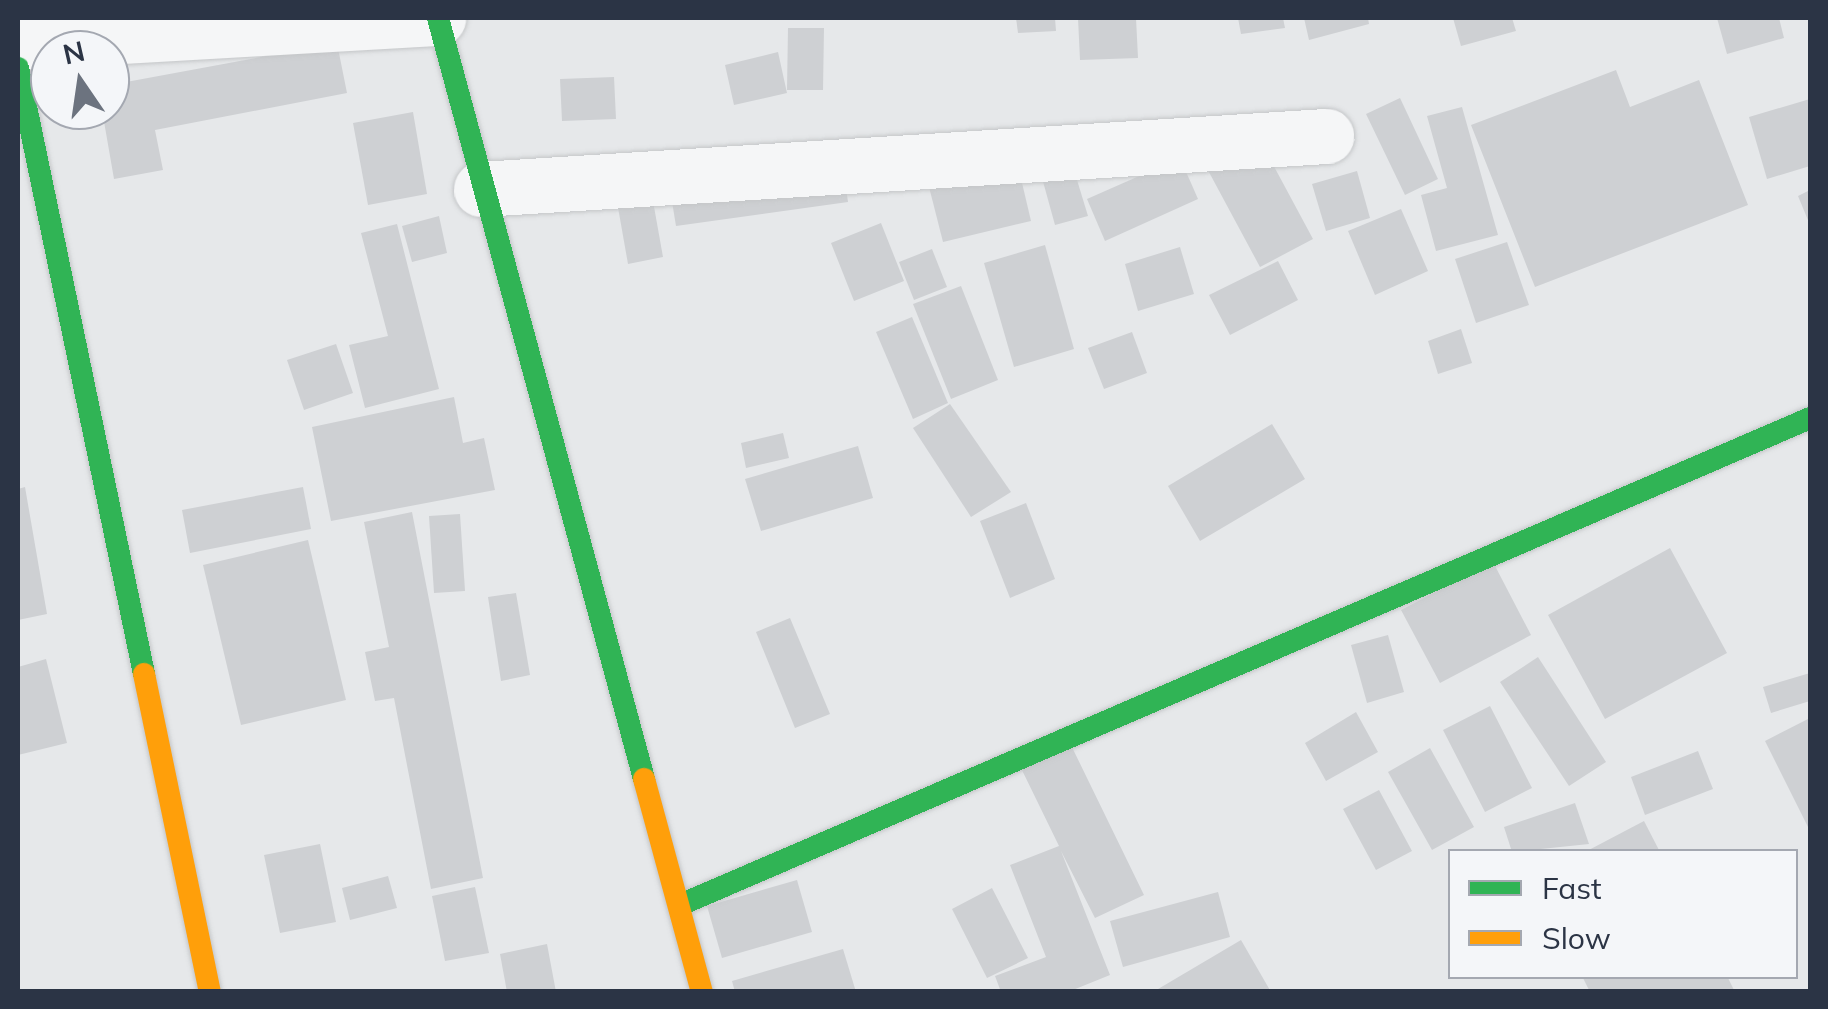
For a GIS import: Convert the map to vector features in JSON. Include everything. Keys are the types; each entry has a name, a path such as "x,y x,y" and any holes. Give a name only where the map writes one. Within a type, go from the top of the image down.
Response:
{"street":[{"path":"18,42 438,18 481,190 702,992"},
{"path":"18,68 210,992"},
{"path":"481,190 1326,136"},
{"path":"680,905 1810,418"}],"building":[{"path":"1016,18 1055,18 1056,31 1018,33"},
{"path":"1078,18 1136,18 1138,58 1080,60"},
{"path":"1238,18 1283,18 1285,28 1241,34"},
{"path":"1304,18 1368,18 1369,24 1309,40"},
{"path":"1453,18 1512,18 1516,31 1461,46"},
{"path":"1717,18 1779,18 1784,38 1727,54"},
{"path":"788,28 824,28 823,90 787,90"},
{"path":"337,43 347,93 155,130 163,170 114,179 105,130 130,130 130,81"},
{"path":"778,52 787,93 734,105 725,65"},
{"path":"1616,70 1630,107 1699,80 1748,205 1535,287 1471,125"},
{"path":"614,77 616,119 562,121 560,79"},
{"path":"1400,98 1438,179 1405,195 1366,114"},
{"path":"1810,99 1810,166 1767,179 1749,117"},
{"path":"1462,107 1498,235 1436,251 1421,195 1447,188 1427,116"},
{"path":"413,112 427,194 368,205 353,123"},
{"path":"1249,120 1313,239 1260,267 1196,148"},
{"path":"841,152 848,202 676,226 668,177"},
{"path":"1015,153 1031,221 943,242 926,175"},
{"path":"1070,157 1088,216 1055,225 1039,167"},
{"path":"1180,158 1198,199 1105,241 1087,199"},
{"path":"1357,171 1370,218 1326,231 1312,184"},
{"path":"648,173 663,257 628,264 613,179"},
{"path":"1810,190 1810,225 1798,196"},
{"path":"1401,209 1428,271 1375,295 1348,231"},
{"path":"439,216 447,253 412,262 402,226"},
{"path":"881,223 904,281 854,301 831,243"},
{"path":"397,224 439,389 365,408 349,345 388,336 361,233"},
{"path":"1507,242 1529,305 1476,323 1455,259"},
{"path":"1045,245 1074,349 1014,367 984,263"},
{"path":"1180,247 1194,294 1138,311 1125,264"},
{"path":"932,249 947,287 914,300 899,262"},
{"path":"1278,261 1298,300 1230,335 1209,295"},
{"path":"961,286 998,380 951,399 913,304"},
{"path":"912,317 948,403 913,419 876,332"},
{"path":"1461,329 1472,363 1438,374 1428,341"},
{"path":"1132,332 1147,373 1104,389 1088,348"},
{"path":"336,344 353,393 304,410 287,360"},
{"path":"454,397 463,443 484,438 495,490 331,521 312,427"},
{"path":"950,404 1011,492 971,517 913,428"},
{"path":"1272,424 1305,479 1200,541 1168,486"},
{"path":"783,433 789,458 746,468 741,443"},
{"path":"858,446 873,498 761,531 745,479"},
{"path":"25,487 47,614 18,620 18,489"},
{"path":"303,487 311,529 190,553 182,510"},
{"path":"1026,503 1055,579 1010,598 980,521"},
{"path":"412,512 483,878 431,889 394,698 375,701 365,652 389,647 364,522"},
{"path":"460,514 465,591 434,593 429,516"},
{"path":"308,540 346,700 241,725 203,565"},
{"path":"1670,548 1727,653 1605,719 1548,615"},
{"path":"1493,562 1531,635 1440,683 1401,610"},
{"path":"516,593 530,675 501,681 488,597"},
{"path":"790,618 830,714 795,728 756,632"},
{"path":"1388,635 1404,692 1367,703 1351,645"},
{"path":"1538,657 1606,762 1569,786 1500,682"},
{"path":"46,659 67,743 18,755 18,667"},
{"path":"1810,673 1810,701 1771,713 1763,687"},
{"path":"1490,706 1532,788 1485,812 1443,730"},
{"path":"1356,712 1378,752 1326,781 1305,743"},
{"path":"1810,718 1810,831 1765,741"},
{"path":"1069,741 1144,895 1095,918 1061,851 1110,975 1068,992 1001,992 995,976 1046,957 1010,865 1059,846 1019,764"},
{"path":"1430,748 1474,827 1432,850 1388,772"},
{"path":"1698,751 1713,789 1645,815 1631,777"},
{"path":"1379,790 1412,851 1376,870 1343,809"},
{"path":"1575,803 1589,844 1511,849 1504,827"},
{"path":"1644,821 1658,849 1591,849"},
{"path":"320,844 336,922 280,933 264,855"},
{"path":"388,876 397,908 350,920 342,888"},
{"path":"797,880 812,932 722,958 707,906"},
{"path":"475,887 489,953 445,961 432,896"},
{"path":"992,888 1028,958 987,978 952,909"},
{"path":"1218,892 1230,937 1123,967 1110,921"},
{"path":"1241,940 1271,992 1153,992"},
{"path":"547,944 556,992 507,992 500,954"},
{"path":"843,949 856,992 735,992 732,981"},
{"path":"1584,979 1728,979 1735,992 1590,992"}],"traffic: fast":[{"path":"438,18 644,779"},
{"path":"18,68 144,674"},
{"path":"680,905 1810,418"}],"traffic: slow":[{"path":"144,674 210,992"},
{"path":"644,779 702,992"}]}
